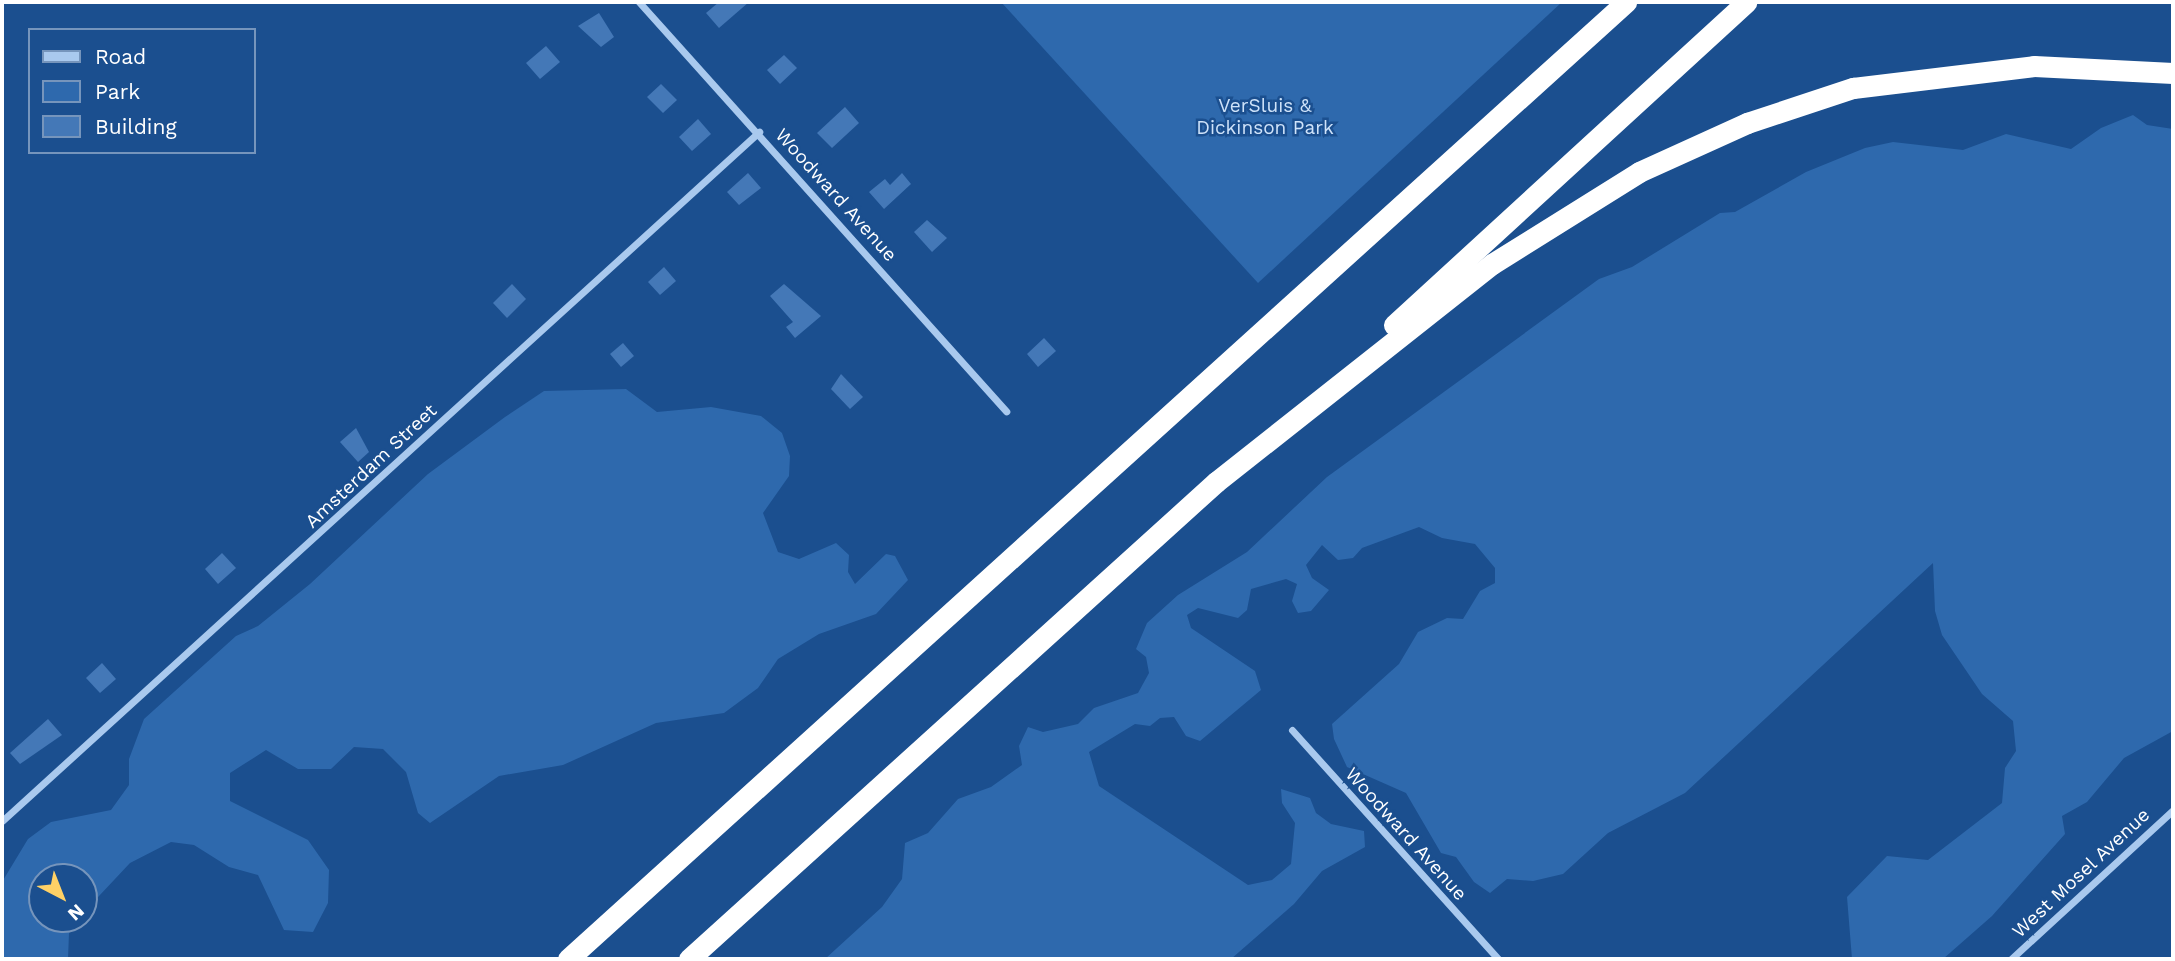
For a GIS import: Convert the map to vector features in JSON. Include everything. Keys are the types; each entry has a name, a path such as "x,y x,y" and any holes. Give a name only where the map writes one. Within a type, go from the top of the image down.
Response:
{"highway":[{"path":"568,959 1626,2"},
{"path":"689,959 1282,428 1746,2"},
{"path":"1282,428 1492,264 1639,172 1747,123 1853,88 1973,70 2086,66 2173,73"}],"street":[{"name":"Woodward Avenue","path":"639,2 759,132 1006,411"},
{"name":"Amsterdam Street","path":"2,821 759,132"},
{"name":"Woodward Avenue","path":"1292,730 1498,959"},
{"name":"West Mosel Avenue","path":"2011,959 2173,810"}],"green space":[{"name":"VerSluis & Dickinson Park","path":"1001,2 1562,2 1258,283"},
{"path":"2133,115 2147,125 2173,129 2173,731 2124,758 2087,802 2062,816 2065,834 1992,916 1943,959 1852,959 1847,897 1887,856 1928,860 2002,803 2005,768 2016,751 2013,721 1982,694 1942,635 1935,611 1933,563 1685,793 1608,833 1563,874 1533,881 1507,879 1490,893 1474,882 1456,857 1441,853 1406,793 1347,767 1334,739 1332,724 1399,664 1418,632 1447,618 1463,619 1480,591 1495,583 1495,568 1475,544 1442,538 1419,527 1362,548 1353,558 1338,560 1322,545 1306,565 1312,578 1329,590 1311,611 1298,613 1292,601 1297,584 1286,579 1251,589 1247,610 1238,618 1198,608 1187,615 1191,628 1255,671 1261,690 1200,741 1186,736 1174,717 1160,718 1150,726 1135,724 1089,752 1099,786 1248,885 1272,880 1291,864 1295,823 1282,803 1281,789 1310,798 1316,813 1331,824 1364,831 1365,847 1322,871 1294,904 1231,959 825,959 882,907 902,879 905,843 928,833 958,799 991,787 1022,765 1019,746 1028,727 1043,732 1078,724 1094,708 1138,693 1149,673 1146,657 1136,649 1147,623 1178,595 1247,552 1327,477 1599,279 1632,267 1720,213 1735,212 1806,172 1865,148 1893,142 1963,150 2006,134 2071,149 2101,128"},
{"path":"626,389 657,412 711,407 761,416 782,433 790,456 789,476 763,513 778,552 799,559 836,543 849,555 848,572 855,584 886,554 895,556 908,580 876,614 819,634 778,659 758,688 724,713 656,723 563,765 499,776 430,823 418,813 406,772 383,749 354,747 331,769 298,769 266,750 230,773 230,801 308,840 329,870 328,903 313,932 284,930 258,875 229,867 194,845 171,842 130,863 98,897 98,863 28,863 28,933 69,933 68,959 2,959 2,882 28,839 51,822 111,810 129,785 129,759 144,719 236,636 258,626 310,584 428,474 544,391"}],"building":[{"path":"719,2 749,2 719,28 706,13"},
{"path":"599,13 614,37 601,47 578,26"},
{"path":"546,46 560,62 540,79 526,63"},
{"path":"784,55 797,68 780,84 767,70"},
{"path":"661,84 677,100 663,113 647,97"},
{"path":"845,107 859,123 832,148 817,133"},
{"path":"698,119 711,134 692,151 679,137"},
{"path":"748,173 761,188 739,205 727,192"},
{"path":"902,173 911,184 884,209 869,192 885,179 890,185"},
{"path":"927,220 947,238 932,252 914,232"},
{"path":"664,267 676,281 660,295 648,282"},
{"path":"512,284 526,299 507,318 493,303"},
{"path":"784,284 821,316 795,338 786,327 793,322 770,296"},
{"path":"1044,338 1056,351 1038,367 1027,354"},
{"path":"623,343 634,356 621,367 610,354"},
{"path":"841,374 863,397 850,409 831,389"},
{"path":"356,428 369,452 358,462 340,442"},
{"path":"222,553 236,568 218,584 205,569"},
{"path":"102,663 116,679 100,693 86,678"},
{"path":"48,719 62,735 20,764 10,753"}]}
